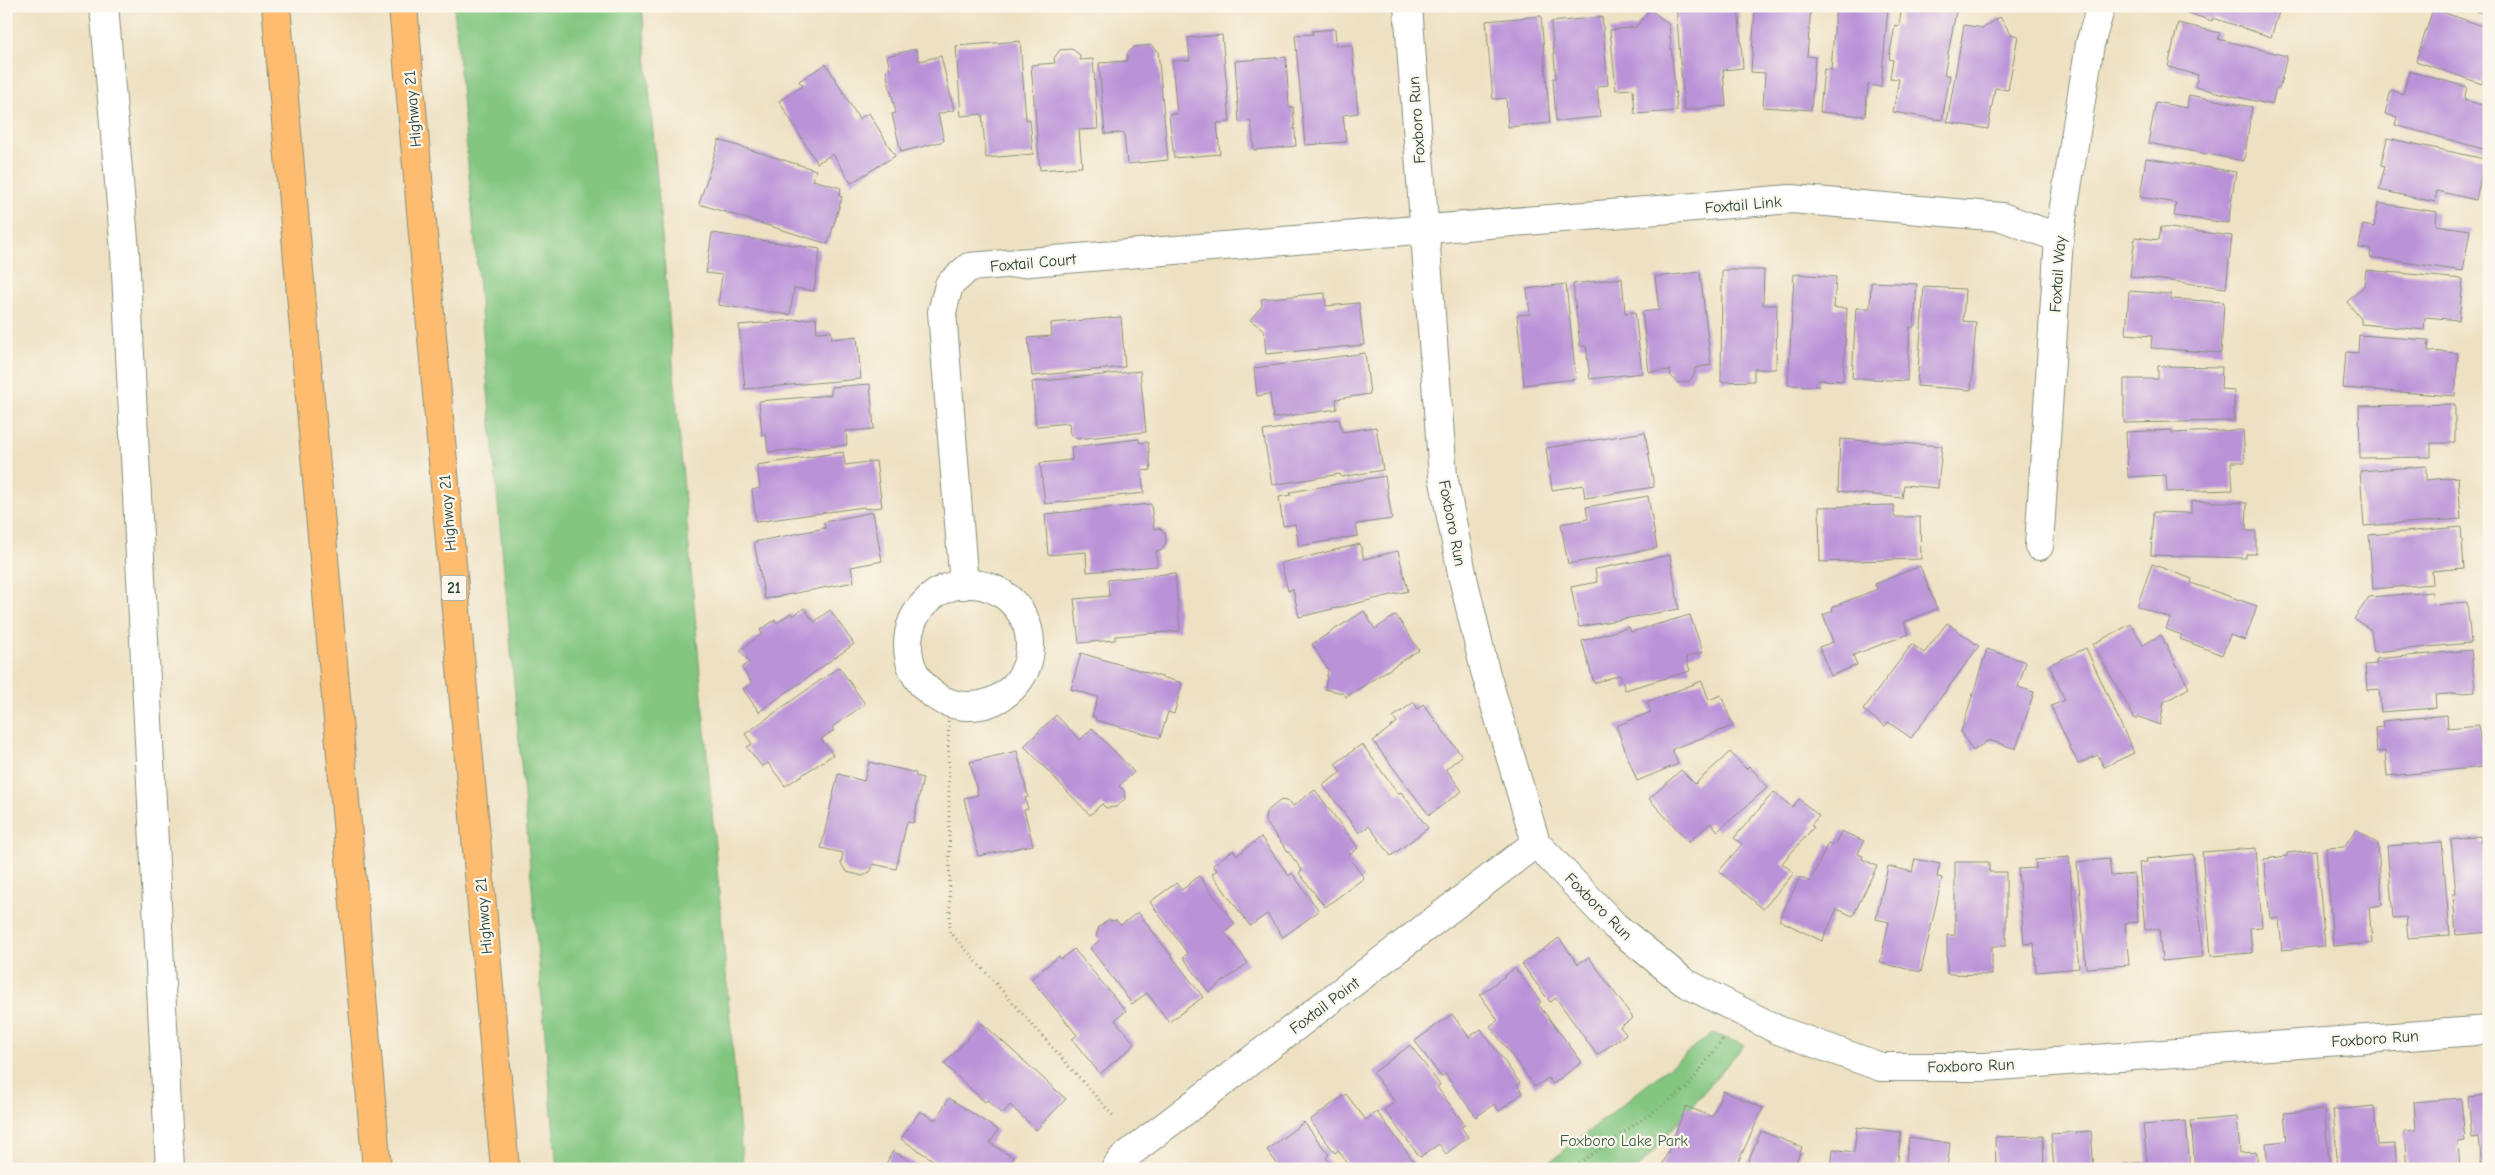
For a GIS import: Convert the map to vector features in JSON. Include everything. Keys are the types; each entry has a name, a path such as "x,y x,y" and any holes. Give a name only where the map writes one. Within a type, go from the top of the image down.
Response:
{"main road":[{"path":"276,6 377,1169"},
{"name":"Highway 21","path":"403,6 505,1169"}],"street":[{"path":"104,6 124,252 170,1169"},
{"name":"Foxboro Run","path":"1408,6 1443,476 1463,578 1485,671 1536,843 1615,926 1684,982 1778,1030 1881,1067 1985,1066 2489,1030"},
{"name":"Foxtail Way","path":"2039,546 2059,238 2090,44 2101,6"},
{"name":"Foxtail Link","path":"1424,231 1791,199 2002,217 2059,238"},
{"name":"Foxtail Court","path":"964,585 942,312 949,285 968,267 1424,231"},
{"path":"975,584 994,589 1011,600 1023,616 1030,634 1030,654 1024,673 1012,689 996,700 976,706 956,704 948,701 936,697 921,683 911,665 908,645 911,625 921,607 936,594 956,586 975,584"},
{"name":"Foxtail Point","path":"1115,1169 1122,1159 1536,843"}],"path":[{"path":"948,701 950,932 1115,1118"},
{"path":"1571,1169 1686,1089 1725,1036"}],"green space":[{"path":"454,6 642,6 743,1169 557,1169"},
{"name":"Foxboro Lake Park","path":"1712,1033 1744,1045 1638,1169 1541,1169"}],"building":[{"path":"1676,6 1738,6 1743,68 1723,70 1726,106 1684,110"},
{"path":"1755,6 1811,7 1807,56 1815,57 1811,110 1763,107 1765,73 1751,72"},
{"path":"1836,6 1888,8 1881,87 1868,85 1865,116 1820,112 1824,69 1831,70"},
{"path":"1902,6 1957,6 1944,75 1950,75 1942,120 1893,112 1899,79 1890,78 1893,60 1889,59 1895,25 1899,26"},
{"path":"2183,6 2281,6 2271,37 2213,18 2212,21 2182,11"},
{"path":"2465,6 2489,6 2489,16"},
{"path":"1650,9 1669,25 1677,111 1635,114 1633,89 1616,90 1610,30 1636,27"},
{"path":"2433,9 2489,28 2489,72 2486,71 2482,84 2416,61"},
{"path":"1541,16 1550,123 1508,127 1506,98 1493,99 1486,21"},
{"path":"1602,17 1608,85 1597,86 1600,117 1556,121 1553,78 1556,78 1551,22"},
{"path":"2000,17 2011,34 2018,36 2008,90 1995,88 1988,129 1947,122 1964,25 1983,28"},
{"path":"2178,23 2220,33 2218,39 2287,56 2279,89 2276,88 2272,105 2195,87 2198,75 2168,67"},
{"path":"1335,29 1336,46 1352,45 1358,113 1343,115 1346,142 1305,145 1295,35 1313,34 1312,31"},
{"path":"1222,35 1230,122 1217,123 1220,154 1174,158 1169,114 1177,114 1172,61 1190,60 1188,38"},
{"path":"1020,41 1026,120 1030,119 1033,154 986,158 982,114 961,116 956,46"},
{"path":"1151,45 1158,51 1168,160 1127,164 1124,133 1105,134 1099,63 1127,61 1127,54 1134,47"},
{"path":"916,49 919,61 941,56 954,110 938,114 944,141 901,152 892,114 896,113 886,71 890,70 887,56"},
{"path":"1072,49 1080,55 1080,60 1093,59 1098,129 1079,130 1082,167 1040,170 1031,65 1055,63 1054,58 1060,50"},
{"path":"1286,57 1289,107 1293,107 1296,146 1254,150 1251,121 1239,122 1235,61"},
{"path":"826,64 859,119 869,113 895,156 851,183 833,154 817,163 779,101 803,86 799,81"},
{"path":"2409,71 2467,87 2464,100 2489,107 2487,150 2395,125 2397,117 2385,114 2391,90 2403,94"},
{"path":"2189,95 2252,107 2244,161 2148,143 2156,102 2187,108"},
{"path":"2387,138 2485,159 2476,200 2437,191 2435,202 2379,190 2385,166 2381,165"},
{"path":"719,140 816,170 813,180 841,188 839,196 842,197 828,244 699,204"},
{"path":"2146,158 2236,172 2228,223 2174,216 2176,203 2140,197"},
{"path":"2378,203 2437,212 2436,225 2470,230 2463,271 2370,257 2371,249 2359,248 2363,225 2374,227"},
{"path":"2161,227 2232,236 2226,288 2130,276 2135,237 2159,240"},
{"path":"712,233 820,249 814,291 794,288 790,315 718,305 722,275 706,273"},
{"path":"1722,270 1764,270 1763,305 1777,305 1776,369 1754,369 1754,381 1721,382"},
{"path":"2366,270 2463,279 2459,320 2425,317 2424,330 2361,324 2361,319 2347,302 2364,286"},
{"path":"1700,272 1711,365 1695,368 1695,373 1690,381 1678,383 1671,377 1670,370 1649,372 1642,312 1659,310 1655,277"},
{"path":"1794,274 1836,277 1834,308 1847,308 1843,381 1819,380 1819,386 1788,385"},
{"path":"1622,278 1625,313 1635,312 1642,373 1590,379 1586,346 1580,346 1573,284"},
{"path":"1871,282 1917,284 1914,327 1910,327 1907,381 1852,378 1856,308 1870,308"},
{"path":"1566,284 1576,379 1524,385 1517,315 1530,314 1527,289"},
{"path":"1924,287 1965,289 1963,321 1976,322 1971,390 1917,386"},
{"path":"2129,291 2171,294 2171,299 2224,302 2221,353 2151,348 2152,336 2126,334"},
{"path":"1325,293 1326,306 1359,303 1364,345 1266,354 1264,330 1250,320 1262,306 1261,299"},
{"path":"1121,317 1125,367 1032,376 1028,338 1052,336 1051,323"},
{"path":"816,318 817,332 831,331 832,339 857,336 861,379 745,389 739,325"},
{"path":"2359,335 2429,340 2428,351 2458,353 2455,396 2343,388 2346,352 2358,353"},
{"path":"1365,353 1370,394 1336,399 1337,409 1273,418 1270,394 1257,396 1254,368"},
{"path":"2158,366 2222,367 2221,389 2234,390 2234,421 2124,423 2124,379 2158,379"},
{"path":"1140,371 1146,432 1077,439 1070,434 1069,423 1036,426 1032,382"},
{"path":"870,384 874,429 846,431 847,445 768,452 766,435 762,435 759,401 831,395 831,387"},
{"path":"2455,404 2455,443 2431,443 2431,457 2360,458 2359,406"},
{"path":"1339,419 1342,432 1376,427 1383,470 1341,477 1340,474 1272,485 1263,431"},
{"path":"2172,430 2172,433 2243,430 2245,462 2231,462 2233,490 2167,492 2166,475 2128,477 2126,432"},
{"path":"1645,432 1654,487 1585,498 1583,485 1552,490 1546,448"},
{"path":"1139,439 1140,443 1148,442 1151,470 1141,471 1144,493 1045,504 1040,463 1072,460 1071,447"},
{"path":"1840,439 1942,446 1938,488 1904,485 1902,498 1838,491"},
{"path":"843,452 845,465 876,461 882,507 865,509 864,507 756,522 752,490 760,488 757,465"},
{"path":"2426,466 2426,480 2458,477 2461,519 2364,526 2360,471"},
{"path":"1385,476 1392,519 1356,524 1358,536 1299,546 1295,524 1283,526 1279,497 1291,495 1290,492"},
{"path":"1648,496 1657,548 1568,564 1561,524 1588,519 1586,507"},
{"path":"2191,501 2247,503 2246,531 2256,531 2256,554 2246,554 2246,558 2151,555 2153,512 2191,513"},
{"path":"1151,504 1154,529 1159,528 1165,533 1166,543 1161,551 1156,551 1157,566 1087,572 1086,552 1048,555 1045,514"},
{"path":"1894,505 1894,517 1920,517 1921,559 1820,562 1819,507"},
{"path":"873,512 882,561 851,567 854,582 765,599 754,542 825,528 824,522"},
{"path":"2461,527 2464,568 2432,571 2433,584 2373,589 2369,535"},
{"path":"1360,544 1364,559 1398,551 1408,591 1299,617 1293,589 1288,591 1281,563"},
{"path":"1670,555 1679,609 1579,627 1571,587 1597,582 1595,569"},
{"path":"2152,564 2192,579 2191,583 2257,606 2245,640 2230,635 2222,655 2180,639 2182,635 2166,629 2170,618 2137,606"},
{"path":"1920,566 1937,609 1904,622 1909,634 1853,655 1857,665 1831,676 1819,647 1833,642 1823,615 1833,611 1832,607 1877,589 1875,584"},
{"path":"1175,573 1180,631 1115,636 1115,640 1079,643 1074,599 1109,596 1108,580"},
{"path":"2432,592 2433,605 2467,602 2471,643 2374,652 2371,630 2354,619 2369,597"},
{"path":"804,608 814,622 830,610 854,644 759,712 743,689 752,683 742,668 749,662 740,650 762,634 760,630 775,620 777,623 791,613 793,616"},
{"path":"1364,611 1375,629 1396,615 1419,650 1346,697 1343,693 1325,689 1328,670 1312,644"},
{"path":"1690,615 1703,652 1686,657 1690,671 1625,690 1620,675 1594,683 1582,641 1629,627 1631,632"},
{"path":"1947,623 1979,646 1911,738 1888,722 1885,726 1863,710 1912,644 1924,653"},
{"path":"2131,624 2143,645 2161,635 2189,688 2164,702 2160,725 2139,717 2135,719 2093,644"},
{"path":"2086,648 2134,753 2104,767 2098,755 2078,764 2051,706 2065,700 2049,665"},
{"path":"1987,649 2026,662 2018,687 2034,692 2016,749 1989,740 1973,751 1961,732"},
{"path":"2471,650 2475,692 2435,695 2436,708 2381,712 2379,689 2367,690 2365,665 2377,664 2376,659"},
{"path":"1081,653 1182,683 1174,714 1168,712 1160,738 1095,720 1096,717 1092,716 1098,697 1071,689"},
{"path":"839,667 865,704 832,727 834,730 821,739 833,755 785,786 768,763 762,767 747,747 752,744 745,734"},
{"path":"1702,681 1709,700 1721,695 1733,726 1672,749 1678,764 1637,781 1616,726 1651,712 1647,702"},
{"path":"1414,702 1418,709 1423,704 1462,756 1446,769 1462,791 1429,815 1373,741 1397,722 1393,717"},
{"path":"1056,715 1080,740 1092,728 1134,772 1119,786 1124,791 1125,799 1116,807 1106,808 1102,804 1090,815 1024,746"},
{"path":"2447,715 2448,728 2479,725 2483,767 2387,776 2385,751 2377,752 2375,728 2383,727 2382,721"},
{"path":"1362,744 1398,794 1401,792 1428,828 1391,856 1369,826 1359,833 1323,785 1341,772 1335,764"},
{"path":"1017,751 1028,797 1025,798 1028,809 1024,810 1033,845 978,856 964,798 978,795 970,762"},
{"path":"1730,752 1746,769 1749,766 1768,787 1718,831 1710,823 1689,842 1649,799 1681,770 1695,784"},
{"path":"869,762 916,773 915,776 923,778 913,823 907,822 896,869 873,864 871,871 863,876 847,872 841,864 843,853 821,848 838,774 864,781"},
{"path":"1315,790 1358,848 1348,856 1364,878 1325,907 1299,873 1302,870 1265,821 1266,812 1281,800 1290,802 1293,806"},
{"path":"1774,792 1792,807 1799,799 1819,816 1811,825 1814,827 1782,863 1794,873 1763,909 1719,871 1742,844 1734,838"},
{"path":"2356,829 2378,844 2382,905 2369,907 2372,943 2333,946 2326,848 2344,847"},
{"path":"1841,831 1864,841 1858,854 1863,856 1862,859 1877,866 1853,916 1837,909 1822,941 1779,920 1800,877 1810,882 1828,843 1834,846"},
{"path":"2480,836 2481,843 2489,843 2489,932 2456,935 2453,894 2456,894 2451,840"},
{"path":"1261,837 1289,876 1292,873 1319,911 1283,937 1267,914 1250,926 1212,874 1217,870 1213,865 1233,850 1237,855"},
{"path":"2442,842 2450,935 2408,938 2406,917 2393,918 2387,846"},
{"path":"2256,848 2262,927 2250,928 2252,953 2211,956 2202,852"},
{"path":"2316,850 2325,946 2282,950 2279,918 2270,918 2264,859 2287,856 2287,853"},
{"path":"2193,854 2203,957 2162,961 2159,929 2145,930 2139,863 2147,862 2146,859"},
{"path":"2069,857 2079,968 2036,972 2034,943 2024,944 2018,869 2036,868 2035,860"},
{"path":"1915,859 1940,864 1937,877 1942,878 1921,972 1880,963 1889,922 1876,919 1888,866 1912,872"},
{"path":"2109,859 2111,876 2134,874 2138,922 2125,923 2129,965 2086,968 2077,862"},
{"path":"1955,862 1989,862 1989,872 2006,872 2006,946 1992,946 1992,975 1947,974 1947,935 1955,935"},
{"path":"1199,876 1235,924 1225,932 1248,963 1209,992 1183,957 1188,954 1150,902 1176,883 1182,890"},
{"path":"1138,912 1203,997 1169,1022 1147,993 1132,1004 1090,948 1100,940 1096,936 1099,927 1108,920 1117,921 1121,925"},
{"path":"1559,938 1578,964 1589,957 1633,1018 1620,1027 1626,1034 1597,1055 1556,998 1550,1002 1522,964"},
{"path":"1074,949 1126,1011 1115,1020 1135,1044 1100,1074 1072,1039 1077,1035 1031,979 1059,956 1061,959"},
{"path":"1515,968 1541,1002 1538,1004 1582,1062 1553,1084 1548,1078 1535,1087 1490,1026 1498,1020 1480,995"},
{"path":"1452,1014 1469,1037 1481,1029 1520,1083 1517,1085 1523,1093 1499,1111 1494,1104 1476,1117 1445,1074 1441,1077 1415,1041"},
{"path":"982,1023 1066,1099 1036,1130 1010,1105 1002,1114 987,1100 985,1102 944,1064"},
{"path":"1410,1045 1440,1085 1437,1087 1465,1125 1461,1127 1468,1137 1446,1154 1439,1144 1420,1157 1384,1110 1395,1102 1373,1073"},
{"path":"1723,1091 1763,1108 1735,1169 1661,1169 1686,1106 1712,1117"},
{"path":"1346,1094 1366,1120 1377,1112 1415,1163 1408,1169 1352,1169 1338,1150 1335,1153 1310,1120"},
{"path":"2489,1095 2489,1169 2482,1169 2479,1137 2472,1138 2468,1097"},
{"path":"949,1098 998,1130 990,1143 1014,1158 1007,1169 947,1169 901,1139 920,1111 935,1120"},
{"path":"2461,1098 2465,1141 2458,1142 2460,1169 2407,1169 2404,1131 2416,1130 2414,1102"},
{"path":"2374,1106 2377,1145 2395,1144 2397,1169 2338,1169 2333,1110"},
{"path":"2324,1110 2330,1169 2268,1169 2266,1143 2287,1141 2284,1113"},
{"path":"2237,1117 2240,1153 2257,1152 2258,1169 2195,1169 2191,1121"},
{"path":"2186,1121 2190,1169 2125,1169 2125,1164 2147,1162 2143,1125"},
{"path":"1304,1122 1329,1155 1326,1158 1334,1169 1281,1169 1267,1150"},
{"path":"1857,1127 1901,1132 1897,1169 1831,1169 1833,1149 1854,1152"},
{"path":"1761,1131 1802,1147 1794,1169 1745,1169"},
{"path":"2091,1131 2094,1169 2054,1169 2051,1134"},
{"path":"2043,1136 2044,1169 1996,1169 1995,1137"},
{"path":"1909,1137 1950,1143 1947,1169 1905,1169"},
{"path":"893,1151 924,1169 883,1169"}]}
